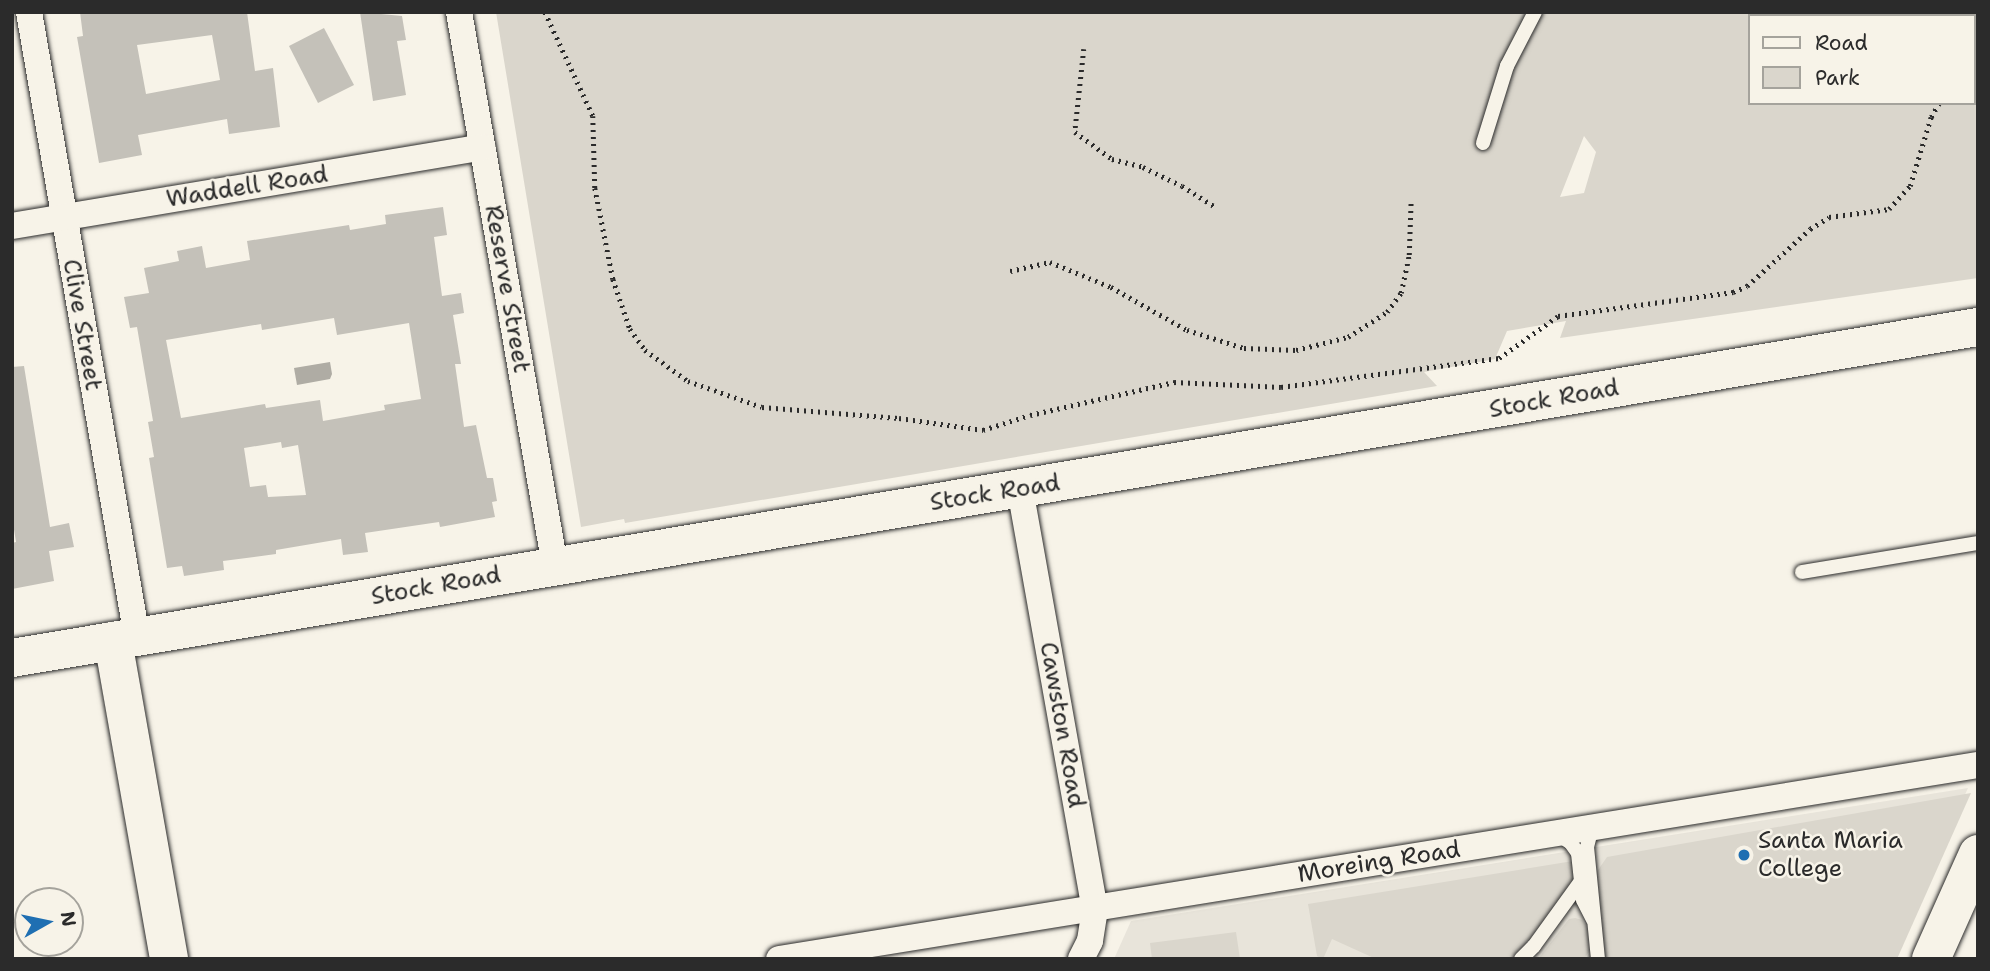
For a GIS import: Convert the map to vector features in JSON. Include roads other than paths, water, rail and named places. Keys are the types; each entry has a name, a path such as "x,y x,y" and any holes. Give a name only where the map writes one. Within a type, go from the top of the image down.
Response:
{"street":[{"name":"Clive Street","path":"29,12 64,217 168,958"},
{"name":"Reserve Street","path":"459,12 555,566"},
{"name":"Waddell Road","path":"12,226 482,147"},
{"name":"Stock Road","path":"12,658 1978,327"},
{"name":"Cawston Road","path":"1020,489 1095,909 1090,941 1081,959"},
{"name":"Moreing Road","path":"779,959 1978,765"},
{"path":"1931,959 1978,854"}],"lane":[{"path":"1483,143 1507,66 1535,12"},
{"path":"1802,572 1978,543"},
{"path":"1598,959 1587,847 1590,835 1600,826"},
{"path":"1555,833 1575,848 1583,900 1595,925"},
{"path":"1521,959 1534,946 1581,881"},
{"path":"1532,959 1571,911 1580,911 1595,925"}],"place":[{"name":"Santa Maria College","path":"1744,855"}]}
